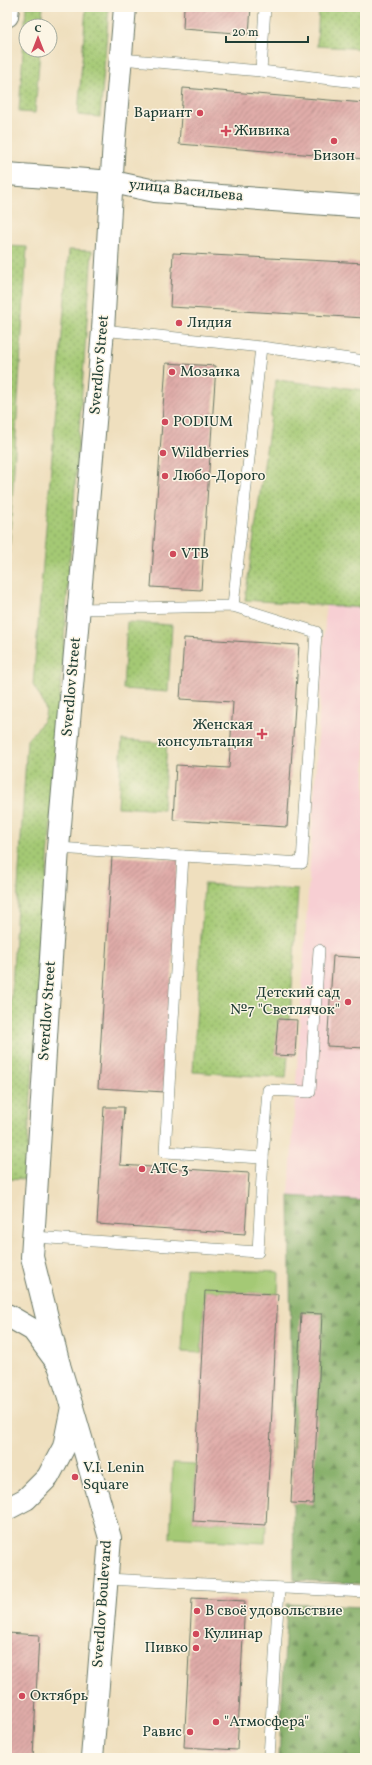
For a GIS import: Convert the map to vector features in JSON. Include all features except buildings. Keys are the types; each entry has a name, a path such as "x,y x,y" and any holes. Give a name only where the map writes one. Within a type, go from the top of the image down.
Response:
{"street":[{"path":"7,16 8,7"},
{"name":"Sverdlov Street","path":"59,1365 32,1258 58,848 80,609 103,330 125,7"},
{"name":"улица Васильева","path":"7,174 113,182 155,191 365,207"},
{"path":"7,1315 33,1330 59,1365"},
{"name":"Sverdlov Boulevard","path":"59,1365 110,1538 92,1758"},
{"path":"7,1509 26,1499 48,1477 64,1447 72,1407"}],"lane":[{"path":"261,71 265,7"},
{"path":"121,59 261,71 365,83"},
{"path":"103,330 261,347 365,361"},
{"path":"233,606 261,347"},
{"path":"58,848 302,863 316,632 233,606 80,609"},
{"path":"183,856 165,1152 263,1158"},
{"path":"34,1237 258,1252 268,1090 310,1092 319,950"},
{"path":"107,1579 365,1592"},
{"path":"269,1758 279,1588"}],"shaded area":[{"path":"326,605 365,608 365,1201 289,1196"}],"green space":[{"path":"26,7 43,7 42,18 25,18"},
{"path":"86,7 109,7 100,117 78,115"},
{"path":"319,7 365,7 365,49 317,46"},
{"path":"23,58 39,58 35,113 19,112"},
{"path":"7,246 27,247 7,588"},
{"path":"69,250 92,251 25,1180 7,1179 7,1070 27,740 40,725 45,714 43,702 33,685"},
{"path":"276,380 365,390 365,608 245,600"},
{"path":"127,622 172,625 168,692 123,689"},
{"path":"122,740 167,743 163,810 118,807"},
{"path":"204,884 298,890 290,1020 278,1019 288,1056 286,1078 193,1072"},
{"path":"289,1196 365,1201 365,1584 294,1580"},
{"path":"186,1268 279,1272 278,1294 205,1291 201,1353 182,1352"},
{"path":"173,1463 196,1464 193,1521 266,1525 265,1543 170,1538"},
{"path":"287,1604 365,1607 365,1758 279,1758"}],"place":[{"name":"Вариант","path":"200,113"},
{"name":"Живика","path":"226,131"},
{"name":"Бизон","path":"334,141"},
{"name":"Лидия","path":"179,323"},
{"name":"Мозаика","path":"172,372"},
{"name":"PODIUM","path":"165,422"},
{"name":"Wildberries","path":"163,453"},
{"name":"Любо-Дорого","path":"165,476"},
{"name":"VTB","path":"173,554"},
{"name":"Женская консультация","path":"262,734"},
{"name":"Детский сад №7 \"Светлячок\"","path":"348,1002"},
{"name":"АТС 3","path":"142,1169"},
{"name":"V.I. Lenin Square","path":"75,1477"},
{"name":"В своё удовольствие","path":"197,1611"},
{"name":"Кулинар","path":"196,1634"},
{"name":"Пивко","path":"196,1648"},
{"name":"Октябрь","path":"22,1696"},
{"name":"\"Атмосфера\"","path":"216,1722"},
{"name":"Равис","path":"190,1732"}]}
